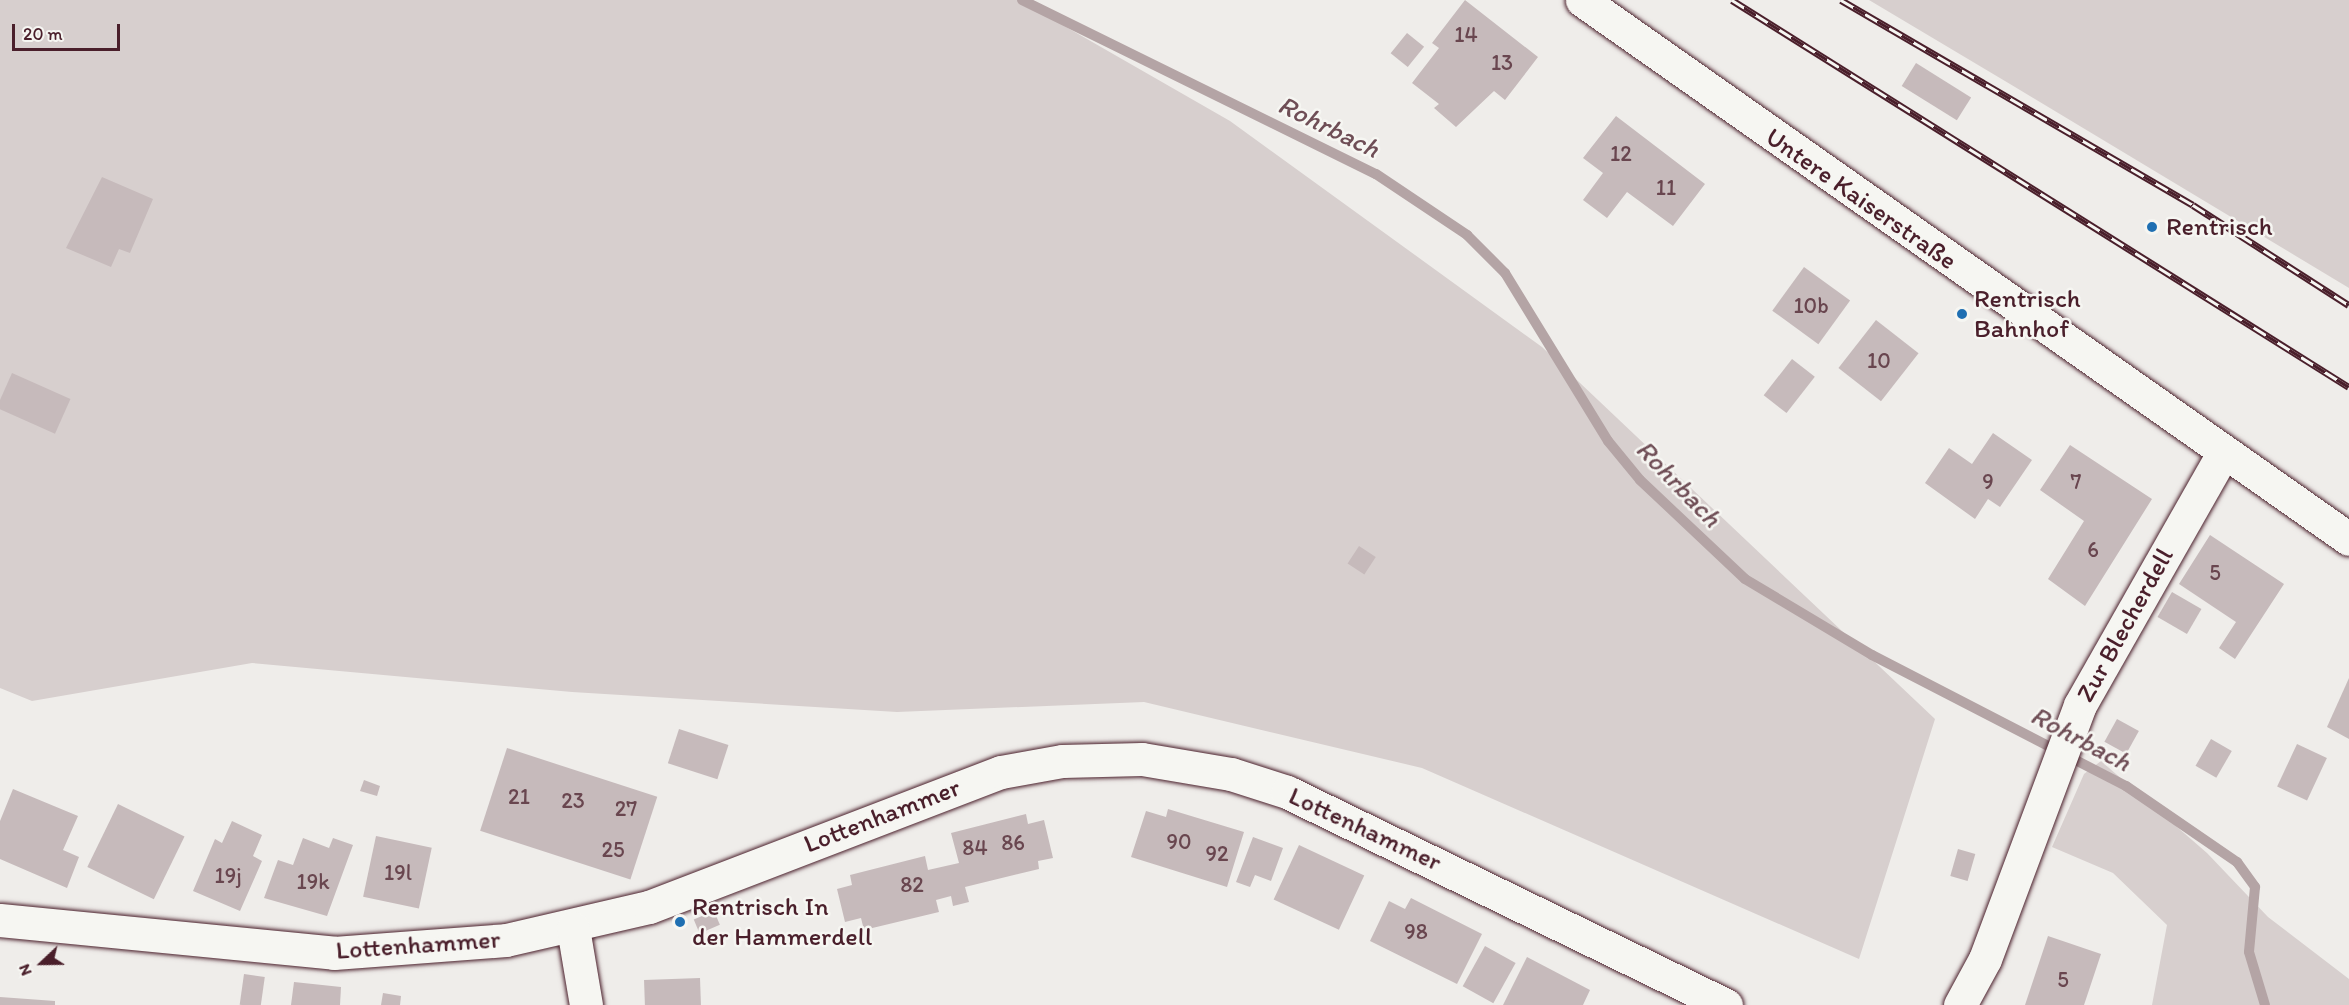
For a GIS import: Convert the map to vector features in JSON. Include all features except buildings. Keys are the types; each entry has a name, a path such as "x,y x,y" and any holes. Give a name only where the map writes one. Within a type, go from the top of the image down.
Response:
{"street":[{"name":"Untere Kaiserstraße","path":"1582,0 2349,539"},
{"name":"Zur Blecherdell","path":"1960,1005 1985,959 2053,772 2080,705 2224,452"},
{"name":"Lottenhammer","path":"0,920 334,953 423,949 573,928 649,906 1001,772 1062,760 1142,759 1221,772 1287,792 1726,1005"},
{"path":"573,928 586,1005"}],"shaded area":[{"path":"0,0 1019,0 1230,121 1542,347 1935,719 1859,959 1422,768 1144,702 897,712 572,692 252,663 32,701 0,688"},
{"path":"1869,0 2349,0 2349,288 2015,87"},
{"path":"2101,761 2207,853 2268,917 2349,979 2349,1005 2152,1005 2167,925 2113,873 2052,847 2084,774"}],"waterway":[{"name":"Rohrbach","path":"1022,0 1376,174 1467,235 1505,273 1608,441 1640,480 1745,579 1872,655 2126,786 2237,862 2255,887 2249,952 2265,1005"}],"railway":[{"path":"1732,0 2349,387"},
{"path":"1841,0 2193,205 2349,305"}],"place":[{"name":"Rentrisch","path":"2152,227"},
{"name":"Rentrisch Bahnhof","path":"1962,314"},
{"name":"Rentrisch In der Hammerdell","path":"680,922"}]}
